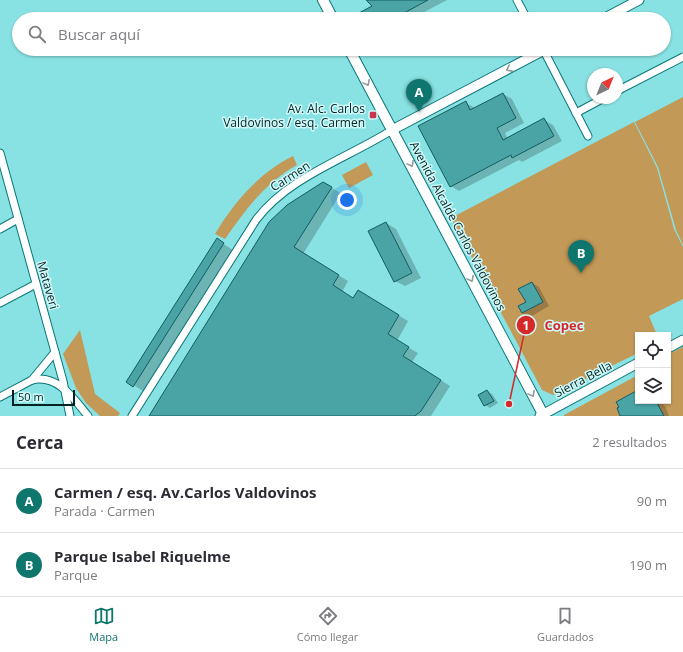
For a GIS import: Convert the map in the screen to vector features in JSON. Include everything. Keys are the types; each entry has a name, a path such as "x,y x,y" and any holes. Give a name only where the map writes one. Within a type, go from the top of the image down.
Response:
{"main road":[{"path":"323,0 329,12"},
{"name":"Avenida Alcalde Carlos Valdovinos","path":"353,56 542,415"}],"street":[{"path":"517,0 523,12"},
{"path":"616,12 639,0"},
{"name":"Carmen","path":"132,416 256,220 276,198 296,183 392,130 533,56"},
{"path":"547,56 588,136"},
{"path":"623,88 683,57"},
{"path":"576,113 593,104"},
{"name":"Mataveri","path":"0,153 65,390 88,416"},
{"path":"0,229 18,219"},
{"path":"0,303 36,284"},
{"path":"671,346 683,340"},
{"path":"32,380 55,352"},
{"name":"Sierra Bella","path":"542,415 635,366"},
{"path":"0,397 32,380 49,380 58,384 65,390 70,416"}],"shaded area":[{"path":"683,97 683,245 676,230 658,167 635,122"},
{"path":"634,122 657,168 674,229 683,247 683,299 649,316 656,332 635,332 635,354 553,395 542,390 451,218"},
{"path":"293,156 297,165 266,188 248,207 225,239 215,234 230,211 248,189 269,171"},
{"path":"366,162 373,175 349,188 342,175"},
{"path":"80,330 95,394 120,413 118,416 100,416 86,403 76,388 63,354"},
{"path":"683,347 683,416 564,416 635,377 635,404 671,404 671,353"}],"building":[{"path":"366,0 428,0 406,12 361,12 372,6"},
{"path":"503,93 516,118 497,128 503,140 544,118 554,136 512,158 511,155 450,187 418,126 466,101 470,110"},
{"path":"323,182 332,187 294,247 339,275 333,285 353,298 358,290 399,315 388,334 409,347 403,356 441,380 421,411 415,416 149,416 269,222 287,205"},
{"path":"386,222 412,273 394,282 368,231"},
{"path":"217,238 224,243 133,387 126,382"},
{"path":"532,282 543,302 522,313 518,306 526,302 518,289"},
{"path":"487,390 494,401 484,406 478,395"},
{"path":"635,392 635,404 658,404 664,416 620,416 617,408 619,407 616,402"}],"place":[{"name":"Carmen / esq. Av.Carlos Valdovinos","path":"419,112"},
{"name":"Av. Alc. Carlos Valdovinos / esq. Carmen","path":"373,115"},
{"name":"Parque Isabel Riquelme","path":"581,273"},
{"name":"Copec","path":"509,404"}]}
